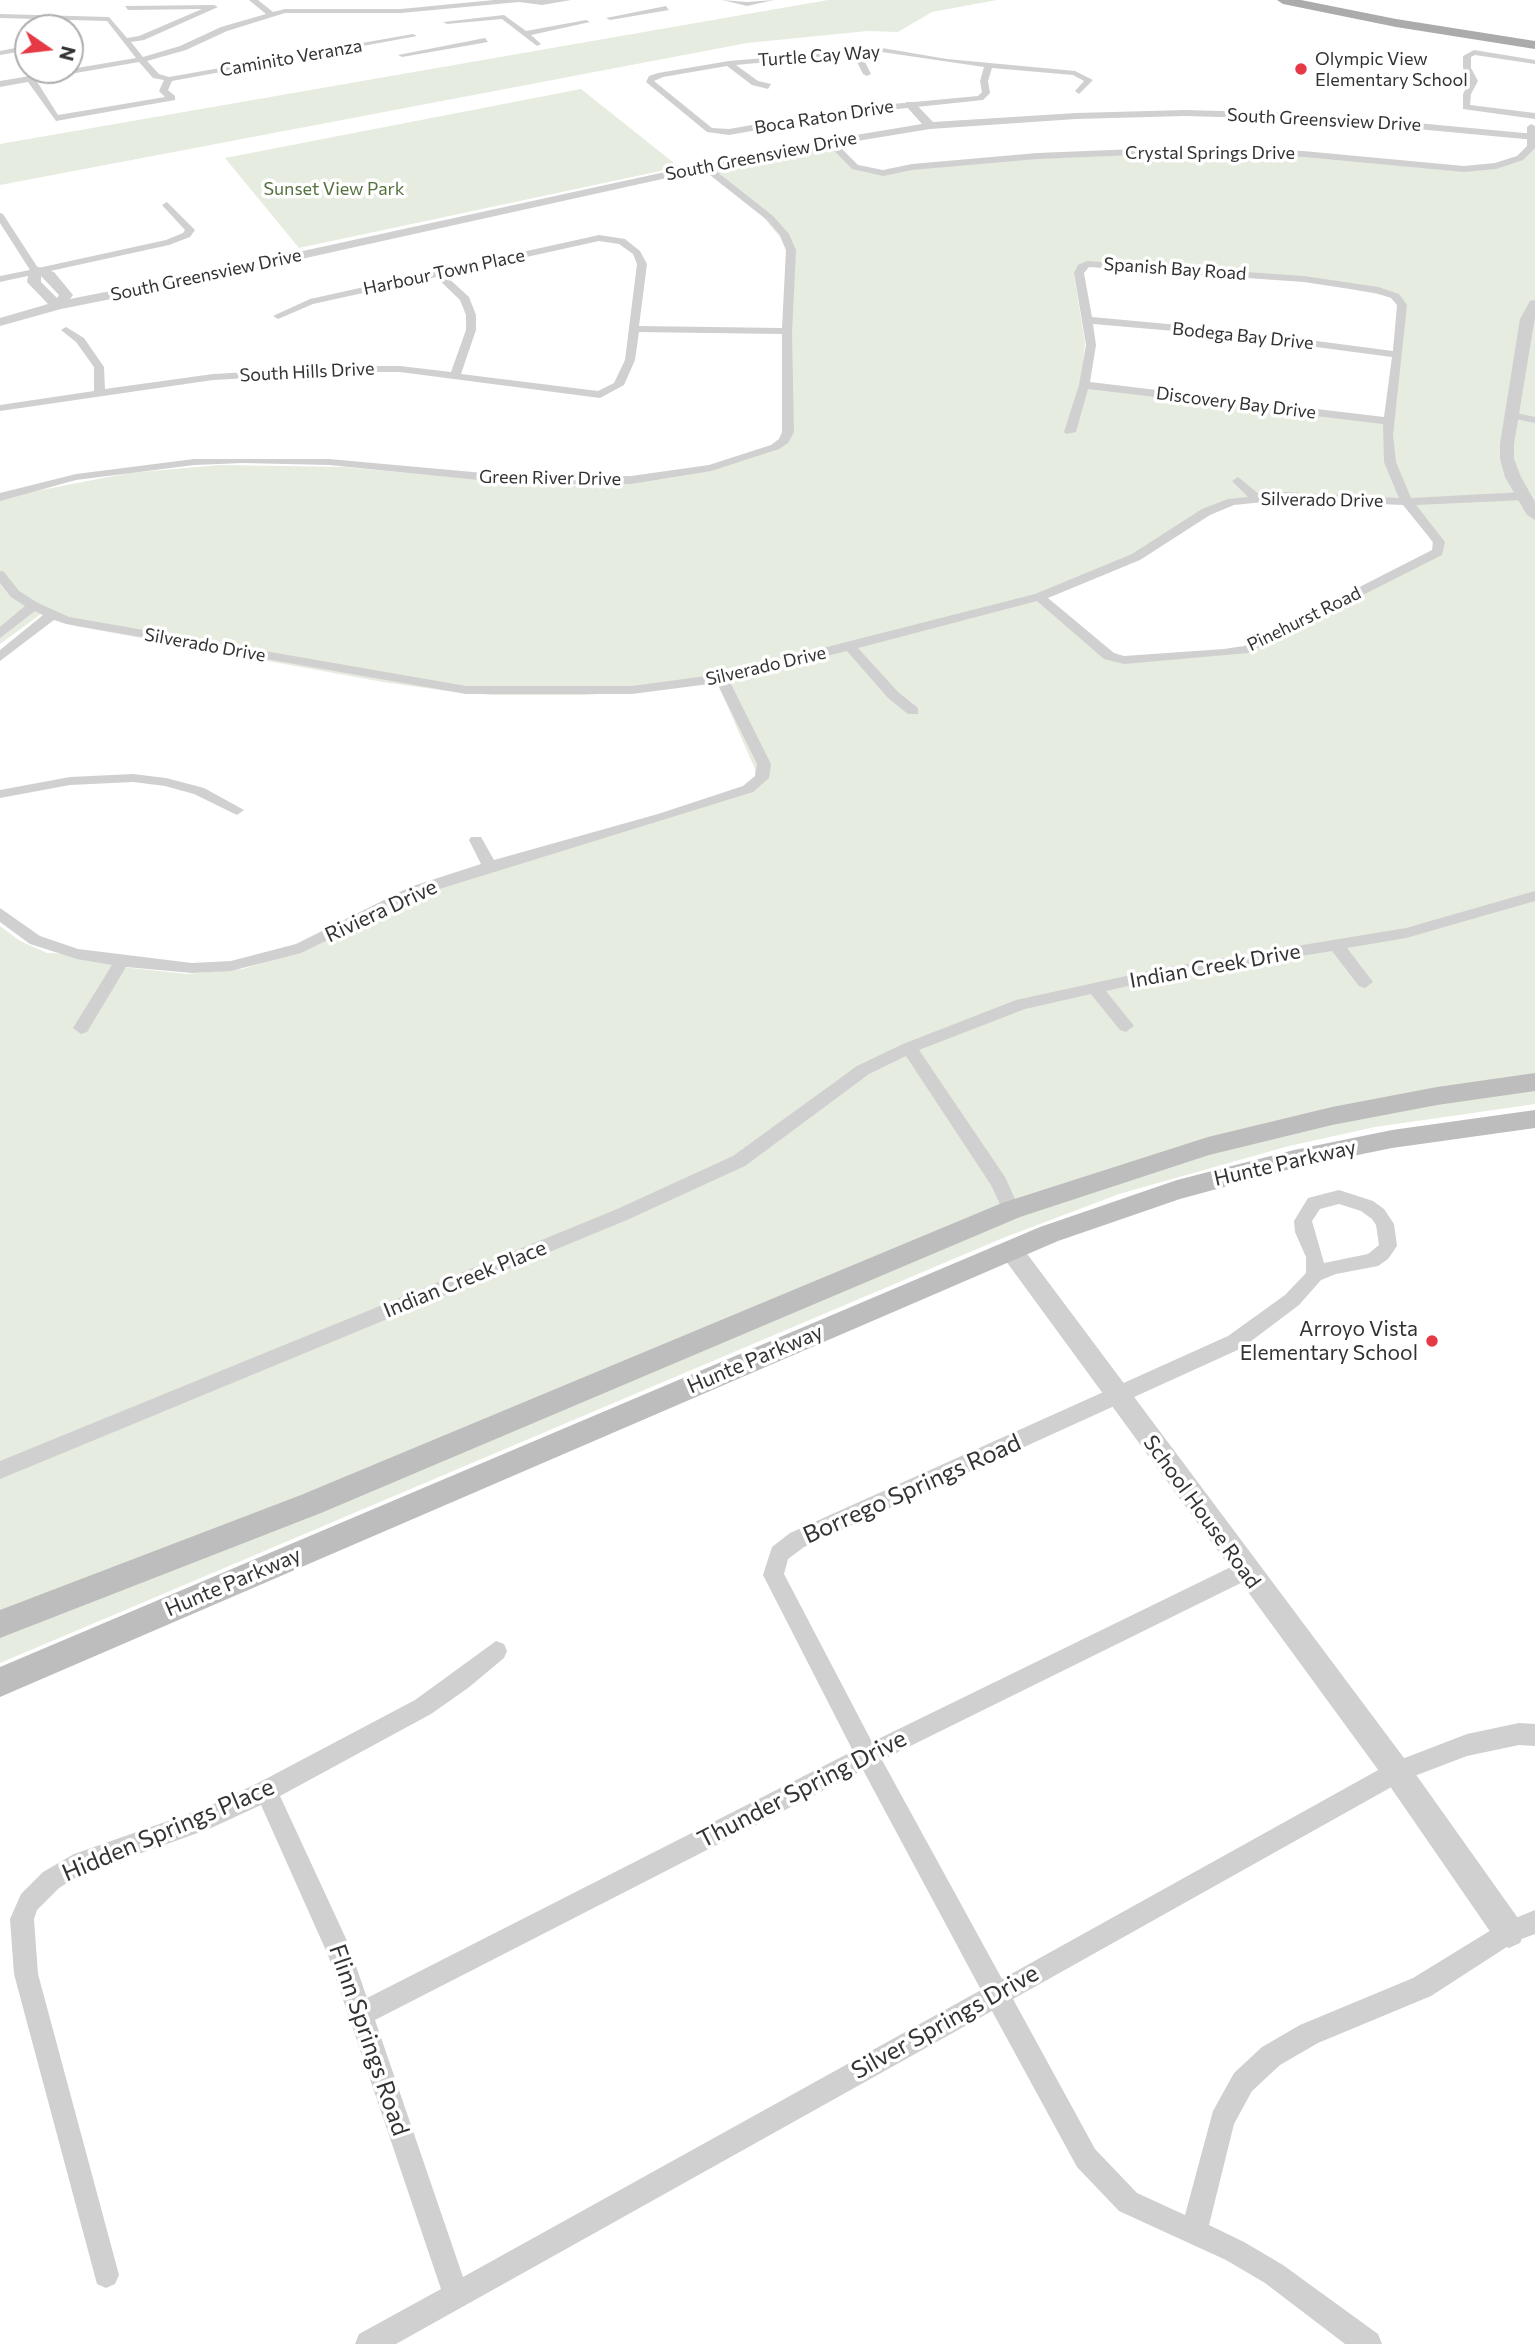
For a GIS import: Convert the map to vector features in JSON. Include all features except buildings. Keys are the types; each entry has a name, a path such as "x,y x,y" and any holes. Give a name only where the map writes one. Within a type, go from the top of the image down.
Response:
{"main road":[{"path":"1283,0 1396,23 1535,45"},
{"path":"1310,0 1408,19 1535,38"},
{"name":"Hunte Parkway","path":"0,1624 311,1504 1011,1210 1220,1143 1437,1096 1535,1082"},
{"name":"Hunte Parkway","path":"0,1682 1011,1250 1177,1190 1294,1159 1392,1139 1535,1119"}],"street":[{"path":"253,0 271,14"},
{"path":"340,11 344,6 341,0"},
{"path":"412,0 416,10"},
{"path":"84,69 144,60 175,51 223,29 271,14 306,10 401,11 568,0"},
{"path":"610,18 670,10 654,0"},
{"path":"726,0 747,4 770,0"},
{"path":"521,1 550,13"},
{"path":"125,41 141,38 214,7 128,8"},
{"path":"401,11 413,36 429,50"},
{"path":"0,16 109,19 156,76 169,79 163,91 172,98 56,118 34,84"},
{"path":"447,22 504,17 537,44"},
{"path":"558,19 567,26"},
{"path":"524,34 586,22"},
{"name":"Caminito Veranza","path":"169,79 413,36"},
{"path":"402,55 485,40"},
{"path":"855,51 867,74"},
{"name":"Turtle Cay Way","path":"650,80 661,75 729,63 855,51 907,52 947,61 1084,76 1089,80 1080,91"},
{"path":"1532,126 1466,107 1467,94 1474,81 1467,68 1467,56 1474,52 1535,62"},
{"path":"729,63 755,83 768,86"},
{"name":"Boca Raton Drive","path":"650,80 653,86 715,132 909,104 982,97 986,93 984,81 989,65"},
{"path":"909,104 930,126"},
{"name":"South Greensview Drive","path":"0,322 59,305 202,277 704,166 829,141 930,126 1076,116 1186,113 1532,126"},
{"name":"Crystal Springs Drive","path":"829,141 855,167 872,172 1048,155 1179,150 1303,154 1443,169 1477,169 1520,158 1529,151 1532,126"},
{"name":"Green River Drive","path":"0,497 76,477 216,461 310,461 509,480 573,482 659,478 711,468 770,450 787,436 787,331 792,257 788,243 770,218 704,166"},
{"path":"0,279 169,242 187,235 190,230 167,205"},
{"path":"0,216 35,270 49,275 66,295 59,305"},
{"name":"Harbour Town Place","path":"278,316 310,302 599,238 622,241 637,253 642,264 634,330"},
{"name":"Spanish Bay Road","path":"1070,432 1084,385 1091,345 1079,273 1081,267 1087,264 1304,279 1378,290 1395,296 1402,305 1398,355"},
{"path":"438,274 465,299 471,315 471,330 455,376"},
{"path":"1535,303 1527,319 1511,415 1507,459 1513,477 1535,514"},
{"name":"Bodega Bay Drive","path":"1088,320 1231,333 1398,355"},
{"path":"66,330 80,340 99,367 100,392"},
{"path":"634,330 787,331"},
{"name":"South Hills Drive","path":"0,408 214,377 362,369 400,369 600,395 614,389 630,360 634,330"},
{"path":"1398,355 1387,441 1390,462 1407,502"},
{"name":"Discovery Bay Drive","path":"1084,385 1388,421"},
{"path":"1511,415 1535,419"},
{"path":"1238,481 1255,497"},
{"name":"Silverado Drive","path":"0,575 15,594 33,606 52,615 76,621 466,690 622,690 660,688 721,678 1039,597 1078,584 1136,557 1206,512 1255,497 1407,502 1524,496"},
{"name":"Pinehurst Road","path":"1039,597 1103,652 1116,658 1160,658 1248,649 1438,552 1439,542 1407,502"},
{"path":"0,634 33,606"},
{"path":"0,657 25,634 52,615"},
{"path":"850,647 893,695 913,711"},
{"name":"Riviera Drive","path":"0,913 34,940 77,954 122,961 191,968 231,966 301,948 415,891 748,789 762,778 764,764 721,678"},
{"path":"0,794 78,780 133,778 166,782 199,791 237,810"},
{"path":"476,840 490,866"},
{"name":"Indian Creek Drive","path":"909,1048 1022,1004 1163,973 1429,928 1533,899"},
{"path":"1336,945 1365,982"},
{"path":"81,1028 122,961"},
{"name":"Indian Creek Drive","path":"1095,989 1126,1026"},
{"path":"909,1048 999,1182 1011,1210"},
{"name":"Indian Creek Place","path":"0,1470 621,1215 739,1161 863,1070 909,1048"},
{"path":"1326,1199 1347,1199 1367,1206 1378,1214 1389,1235 1388,1245 1382,1254 1372,1261 1333,1267 1315,1275 1315,1257 1304,1231 1303,1220 1314,1203 1326,1199"},
{"name":"School House Road","path":"1011,1250 1116,1396 1396,1772 1522,1927"},
{"name":"Borrego Springs Road","path":"1315,1275 1292,1300 1235,1342 797,1540 779,1554 773,1575 867,1756 1086,2158 1128,2202 1194,2232 1274,2274 1368,2344"},
{"name":"Thunder Spring Drive","path":"361,2014 867,1756 1246,1570"},
{"name":"Hidden Springs Place","path":"106,2275 59,2090 26,1975 22,1919 29,1902 51,1880 74,1866 209,1818 266,1791 423,1707 496,1651"},
{"name":"Silver Springs Drive","path":"369,2344 1396,1772 1467,1745 1519,1734 1535,1735"},
{"name":"Flinn Springs Road","path":"266,1791 316,1898 361,2014 456,2295"},
{"path":"1194,2232 1222,2120 1243,2082 1271,2056 1309,2034 1422,1987 1522,1927"}],"green space":[{"path":"828,0 997,0 932,12 898,32 868,31 747,43 0,185 0,144"},
{"name":"Sunset View Park","path":"581,89 679,167 299,248 225,158"},
{"path":"1535,138 1535,1104 1375,1127 1289,1146 1119,1194 1003,1238 0,1663 0,926 20,941 47,953 77,954 122,967 187,974 243,969 301,951 419,893 739,792 755,777 755,769 716,680 632,692 583,695 493,695 447,691 383,682 75,626 41,614 0,644 0,498 129,473 220,465 344,467 579,486 669,478 750,458 782,439 786,250 780,237 760,213 703,168 826,143 855,168 869,173 1026,159 1201,152 1280,155 1458,171 1511,163","holes":["1089,266 1305,280 1391,297 1398,306 1385,422 1081,386 1085,343 1074,275","1288,496 1407,502 1434,545 1434,550 1245,651 1115,658 1040,596 1132,559 1230,503"]}],"place":[{"name":"Olympic View Elementary School","path":"1301,69"},
{"name":"Arroyo Vista Elementary School","path":"1432,1341"}]}
